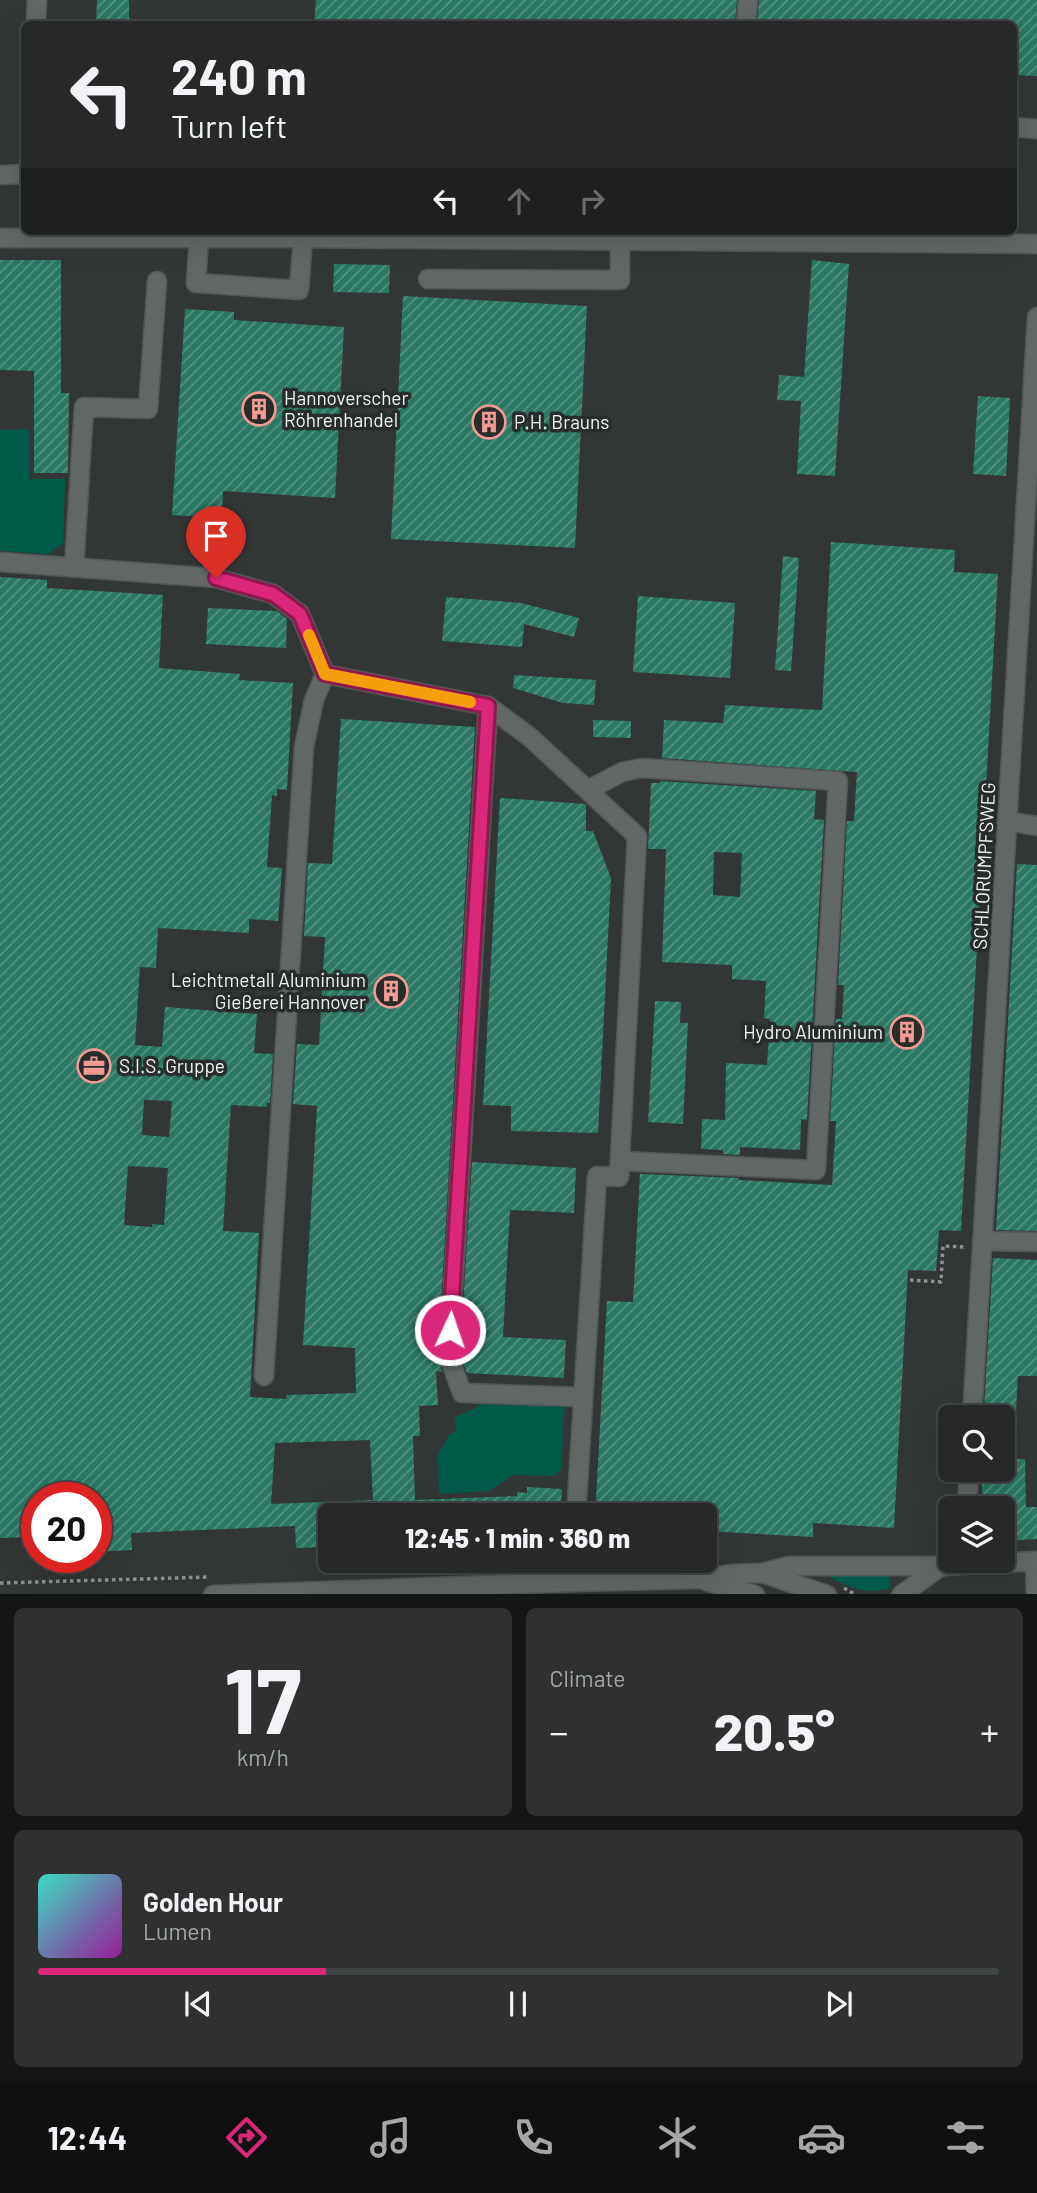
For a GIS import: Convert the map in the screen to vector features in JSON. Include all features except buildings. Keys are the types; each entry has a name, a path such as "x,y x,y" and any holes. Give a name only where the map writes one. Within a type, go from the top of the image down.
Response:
{"street":[{"path":"36,21 37,0"},
{"path":"746,21 748,0"},
{"path":"1017,127 1037,128"},
{"path":"0,175 21,174"},
{"path":"0,238 24,235"},
{"path":"74,235 1037,244"},
{"path":"199,238 196,283 299,290 293,236"},
{"path":"428,279 620,280 620,241"},
{"path":"74,568 84,407 148,409 157,281"},
{"name":"SCHLORUMPFSWEG","path":"973,1405 1037,317"},
{"path":"0,562 216,578 273,594 300,614 325,674 313,700 304,747 264,1376"},
{"path":"325,674 488,706 531,738 637,836 619,1177 597,1176 577,1503"},
{"path":"488,706 449,1357 461,1393 583,1397"},
{"path":"588,790 622,772 642,768 838,781 816,1170 620,1161"},
{"path":"1007,821 1037,826"},
{"path":"982,1245 1037,1242"},
{"path":"1015,1561 1036,1561 1036,1594"},
{"path":"212,1594 573,1581 607,1588 762,1573 789,1566 938,1562"},
{"path":"901,1594 938,1568"},
{"path":"573,1573 573,1581"},
{"path":"762,1573 827,1594"},
{"path":"699,1580 755,1594"}],"path":[{"path":"910,1280 941,1282 943,1246 982,1245"}],"green space":[{"path":"29,429 30,479 65,479 63,544 48,554 0,551 0,430"},
{"path":"484,1398 565,1401 561,1469 555,1476 513,1475 490,1491 439,1494 438,1454 450,1433 456,1432 455,1417 476,1408"},
{"path":"836,1571 887,1571 891,1588 868,1591 853,1588 831,1578"}],"slow traffic":[{"path":"309,635 325,674 470,702"}],"place":[{"name":"Hannoverscher Röhrenhandel","path":"259,409"},
{"name":"P.H. Brauns","path":"489,422"},
{"name":"Leichtmetall Aluminium Gießerei Hannover","path":"391,991"},
{"name":"Hydro Aluminium","path":"907,1032"},
{"name":"S.I.S. Gruppe","path":"94,1066"}],"route":[{"path":"216,578 273,594 300,614 325,674 488,706 450,1330"}]}
